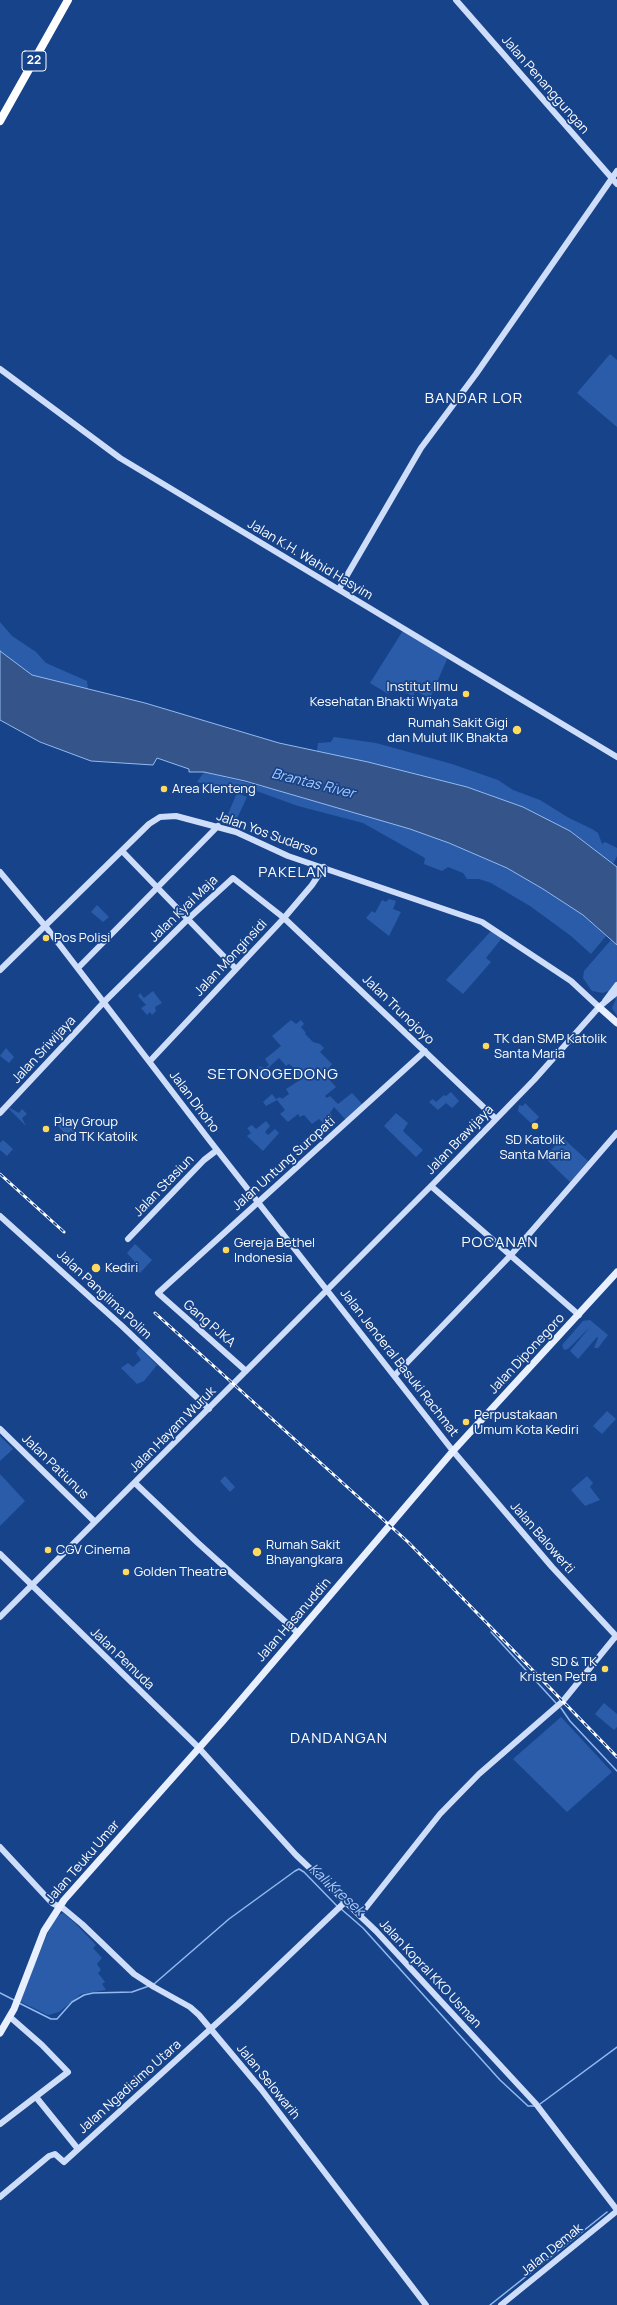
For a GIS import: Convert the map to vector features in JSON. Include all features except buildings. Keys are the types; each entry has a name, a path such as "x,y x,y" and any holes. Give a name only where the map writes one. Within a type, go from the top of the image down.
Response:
{"highway":[{"name":"22","path":"0,121 68,0"}],"main road":[{"name":"Jalan Penanggungan","path":"456,0 617,184"},
{"path":"339,589 413,460 476,374 617,171"},
{"name":"Jalan K.H. Wahid Hasyim","path":"0,370 120,458 617,757"},
{"name":"Jalan Yos Sudarso","path":"0,970 46,927 150,824 163,816 176,816 218,826 288,856 482,922 571,981 602,1004"},
{"path":"78,968 218,826"},
{"path":"123,852 236,969"},
{"name":"Jalan Monginsidi","path":"150,1061 284,918 312,886 324,867"},
{"name":"Jalan Dhoho","path":"0,872 46,927 217,1150 327,1289"},
{"name":"Jalan Kyai Maja","path":"104,1002 188,919 233,878 284,918"},
{"name":"Jalan Trunojoyo","path":"284,918 496,1119"},
{"name":"Jalan Brawijaya","path":"327,1289 431,1186 545,1068 602,1004 613,994 617,986"},
{"name":"Jalan Sriwijaya","path":"0,1113 104,1002"},
{"path":"602,1004 617,1023"},
{"name":"Jalan Untung Suropati","path":"158,1293 425,1051"},
{"path":"395,1375 510,1256 617,1133"},
{"name":"Jalan Stasiun","path":"128,1239 204,1160 217,1150"},
{"path":"431,1186 579,1315"},
{"name":"Jalan Panglima Polim","path":"1,1219 122,1326 209,1409"},
{"name":"Jalan Diponegoro","path":"453,1451 617,1272"},
{"name":"Jalan Hayam Wuruk","path":"0,1617 327,1289"},
{"name":"Jalan Jenderal Basuki Rachmat","path":"327,1289 453,1451"},
{"name":"Gang PJKA","path":"158,1293 246,1371"},
{"name":"Jalan Patiunus","path":"0,1429 95,1522"},
{"name":"Jalan Hasanuddin","path":"198,1747 298,1633 453,1451"},
{"name":"Jalan Balowerti","path":"453,1451 552,1567 616,1637"},
{"path":"135,1483 198,1543 298,1633"},
{"name":"Jalan Pemuda","path":"0,1554 198,1747"},
{"path":"360,1915 440,1814 479,1774 563,1701 616,1637"},
{"name":"Jalan Kopral KKO Usman","path":"198,1747 341,1905 360,1915 537,2105 617,2210"},
{"name":"Jalan Teuku Umar","path":"0,2033 14,2009 44,1931 60,1906 198,1747"},
{"name":"Jalan Selowarih","path":"0,1847 52,1903 60,1906 154,1988 190,2007 210,2028 271,2101 426,2305"},
{"name":"Jalan Ngadisimo Utara","path":"0,2197 49,2156 55,2154 64,2162 238,2004 341,1905"},
{"path":"0,2124 68,2072 42,2044 10,2017"},
{"path":"36,2097 78,2149"},
{"name":"Jalan Demak","path":"501,2305 617,2210"}],"shaded area":[{"path":"610,354 617,360 617,427 577,393"},
{"path":"0,622 12,636 36,652 46,663 87,681 88,690 32,675 0,651"},
{"path":"404,629 448,657 430,698 415,691 413,696 392,686 388,694 370,683"},
{"path":"334,737 376,743 452,764 498,780 513,790 540,800 569,818 592,829 598,833 602,844 605,842 617,848 617,856 613,864 570,831 523,807 467,787 317,751 318,743 331,742"},
{"path":"204,772 296,795 412,829 449,843 507,868 543,889 583,915 606,936 591,954 571,936 530,906 491,883 479,879 467,879 463,873 448,867 442,871 424,864 425,858 363,823 298,806 251,789 247,793 197,782"},
{"path":"237,793 247,797 234,825 230,826 224,823"},
{"path":"389,899 396,901 393,909 401,912 389,936 366,918 372,911 375,913 382,900 386,902"},
{"path":"97,905 109,917 103,922 91,912"},
{"path":"491,931 502,938 486,958 491,962 463,994 446,980"},
{"path":"611,940 617,945 617,1016 612,1008 616,999 608,991 603,993 592,991 583,978 584,971"},
{"path":"153,991 162,1003 155,1007 156,1011 152,1015 150,1012 147,1015 141,1008 146,1005 138,996 140,993 144,998"},
{"path":"291,1020 296,1024 301,1020 304,1024 301,1027 306,1033 305,1034 313,1042 320,1044 324,1048 320,1052 332,1064 328,1069 330,1072 326,1076 336,1087 325,1096 327,1098 330,1096 338,1104 352,1093 363,1105 346,1120 334,1107 330,1113 332,1116 324,1124 319,1119 312,1124 304,1115 300,1117 298,1114 288,1122 280,1114 285,1110 277,1100 266,1106 263,1102 272,1094 276,1099 280,1097 282,1099 289,1094 286,1089 300,1080 294,1068 289,1064 286,1066 279,1058 268,1069 272,1074 264,1079 258,1075 262,1070 258,1066 265,1068 269,1065 265,1059 281,1046 272,1036"},
{"path":"6,1048 14,1057 9,1063 0,1056"},
{"path":"451,1092 459,1101 452,1108 446,1103 438,1110 429,1102 433,1099 436,1102 444,1095 446,1096"},
{"path":"525,1103 539,1117 532,1124 518,1111 519,1105 523,1106"},
{"path":"10,1108 19,1113 22,1109 27,1114 22,1118 26,1126 9,1109"},
{"path":"60,1113 77,1132 75,1134 71,1131 66,1135 53,1120"},
{"path":"396,1113 408,1123 403,1131 423,1150 416,1157 384,1126"},
{"path":"266,1121 270,1126 265,1132 268,1135 275,1129 279,1133 263,1151 247,1136 251,1133 247,1128 252,1125 256,1129"},
{"path":"563,1138 589,1162 570,1182 544,1157"},
{"path":"3,1140 13,1149 7,1156 0,1150 0,1143"},
{"path":"135,1244 152,1260 140,1273 132,1265 135,1262 127,1253"},
{"path":"590,1320 608,1335 598,1348 594,1348 598,1338 597,1337 578,1359 570,1351 590,1327 568,1349 564,1350 562,1345 583,1321"},
{"path":"140,1348 157,1365 144,1381 137,1384 121,1368 128,1363 133,1367 141,1360 136,1353"},
{"path":"607,1411 616,1419 602,1434 593,1426"},
{"path":"0,1436 13,1449 0,1461"},
{"path":"0,1474 25,1501 0,1526"},
{"path":"225,1476 235,1487 230,1492 220,1481"},
{"path":"587,1476 593,1483 590,1487 600,1500 585,1506 571,1490"},
{"path":"604,1703 617,1714 617,1727 614,1730 595,1714"},
{"path":"561,1717 612,1772 567,1812 513,1759"},
{"path":"63,1913 96,1945 93,1948 102,1958 97,1964 101,1970 98,1973 105,1982 102,1984 106,1990 81,1994 59,2012 48,2015 19,2001 52,1923 57,1916"}],"water":[{"name":"Brantas River","path":"0,651 32,675 145,703 279,743 368,762 467,787 523,807 570,831 617,867 617,945 583,915 507,868 449,843 410,829 245,781 204,772 189,772 189,769 157,758 153,765 91,761 40,742 0,720"}],"waterway":[{"path":"491,1632 556,1703"},
{"path":"561,1708 570,1721 617,1771"},
{"name":"Kali Kresek","path":"154,1984 229,1919 299,1869 304,1872 337,1906"},
{"name":"Kali Kresek","path":"340,1908 363,1928 500,2080 528,2106 537,2106"},
{"name":"Kali Kresek","path":"19,2003 51,2019 57,2019 72,2002 84,1995 93,1993 132,1992 149,1986"},
{"name":"Kali Kresek","path":"0,1993 14,2000"},
{"name":"Kali Kresek","path":"540,2104 617,2047"},
{"path":"490,2305 607,2212"}],"railway":[{"path":"0,1174 64,1232"},
{"path":"155,1313 408,1542 617,1757"}],"place":[{"name":"Institut Ilmu Kesehatan Bhakti Wiyata","path":"466,694"},
{"name":"Rumah Sakit Gigi dan Mulut IIK Bhakta","path":"517,730"},
{"name":"Area Klenteng","path":"164,789"},
{"name":"Pos Polisi","path":"46,938"},
{"name":"TK dan SMP Katolik Santa Maria","path":"486,1046"},
{"name":"SD Katolik Santa Maria","path":"535,1126"},
{"name":"Play Group and TK Katolik","path":"46,1129"},
{"name":"Gereja Bethel Indonesia","path":"226,1250"},
{"name":"Kediri","path":"96,1268"},
{"name":"Perpustakaan Umum Kota Kediri","path":"466,1422"},
{"name":"CGV Cinema","path":"48,1550"},
{"name":"Rumah Sakit Bhayangkara","path":"257,1552"},
{"name":"Golden Theatre","path":"126,1572"},
{"name":"SD & TK Kristen Petra","path":"605,1669"}],"district":[{"name":"BANDAR LOR","path":"474,399"},
{"name":"PAKELAN","path":"293,873"},
{"name":"SETONOGEDONG","path":"273,1075"},
{"name":"POCANAN","path":"500,1243"},
{"name":"DANDANGAN","path":"339,1739"}]}
